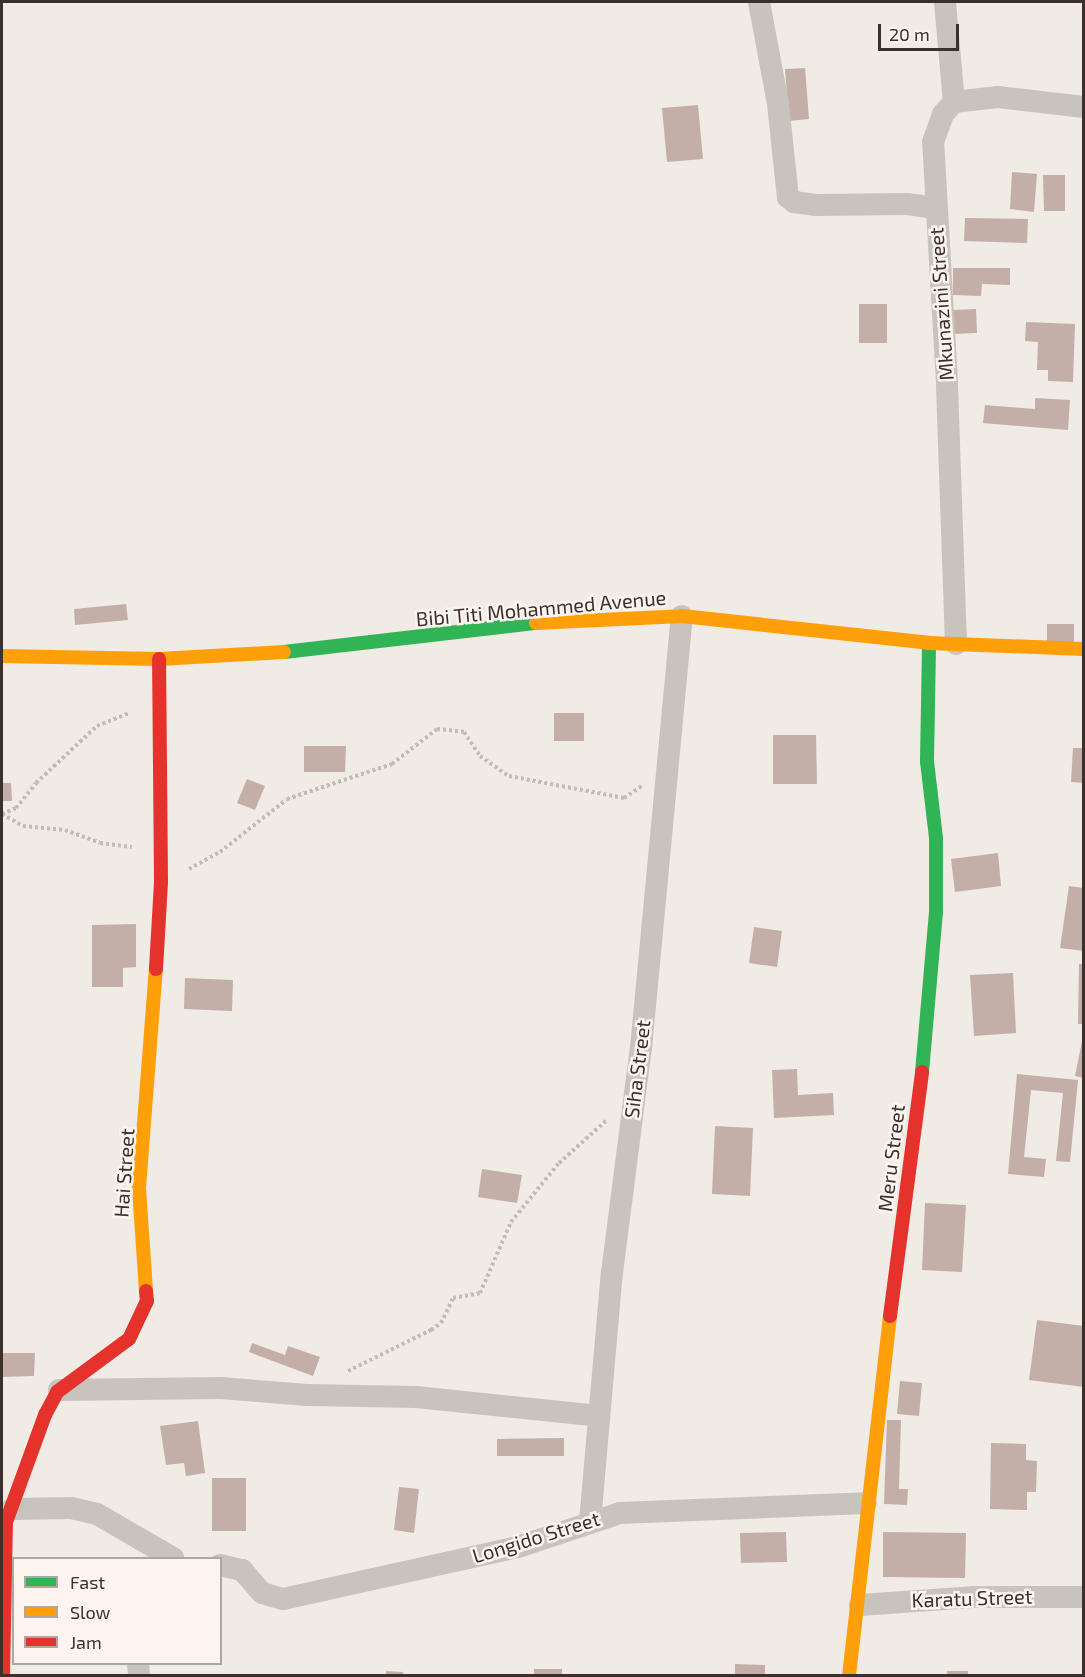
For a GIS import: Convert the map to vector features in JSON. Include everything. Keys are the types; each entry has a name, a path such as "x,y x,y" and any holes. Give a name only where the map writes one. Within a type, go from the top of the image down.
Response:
{"street":[{"path":"759,2 778,104 788,197 794,202 815,205 888,203 934,208"},
{"path":"945,2 954,102 998,97 1083,107"},
{"name":"Mkunazini Street","path":"954,102 943,114 933,142 934,208 947,382 956,644"},
{"name":"Bibi Titi Mohammed Avenue","path":"2,656 159,659 266,654 539,623 682,616 929,643 1083,649"},
{"name":"Siha Street","path":"590,1522 599,1416 669,762 682,616"},
{"name":"Meru Street","path":"849,1676 860,1605 866,1503 928,1016 936,912 936,838 927,761 929,643"},
{"name":"Hai Street","path":"3,1676 5,1536 12,1509 45,1415 59,1390 129,1339 147,1301 139,1188 151,1073 161,881 159,659"},
{"path":"59,1390 221,1388 333,1395 416,1397 599,1416"},
{"name":"Longido Street","path":"222,1565 242,1570 262,1593 283,1599 518,1547 620,1513 866,1503"},
{"path":"12,1509 71,1508 97,1514 136,1534 149,1547 171,1557"},
{"path":"136,1534 137,1557"},
{"name":"Karatu Street","path":"860,1605 973,1597 1083,1597"}],"path":[{"path":"2,814 16,808 36,783 97,726 129,713 160,710"},
{"path":"161,881 204,863 287,799 392,764 437,729 464,732 480,756 499,772 590,794 629,796 669,762"},
{"path":"2,814 23,826 71,831 100,843 162,848"},
{"path":"333,1395 350,1370 441,1323 453,1298 480,1293 511,1222 559,1163 594,1129 633,1104"}],"building":[{"path":"805,68 809,119 789,121 785,69"},
{"path":"698,105 703,159 667,162 662,108"},
{"path":"1012,172 1037,174 1034,212 1010,209"},
{"path":"1043,175 1065,175 1065,211 1044,211"},
{"path":"965,218 1028,219 1027,243 964,241"},
{"path":"953,268 1010,268 1010,285 982,284 981,296 953,295"},
{"path":"859,304 887,304 887,343 859,343"},
{"path":"976,309 977,333 954,334 953,310"},
{"path":"1026,322 1075,324 1073,382 1048,381 1048,370 1037,370 1038,342 1025,341"},
{"path":"1035,398 1070,400 1068,430 983,423 985,405 1035,409"},
{"path":"126,604 128,620 75,625 74,609"},
{"path":"1047,624 1074,624 1074,643 1047,642"},
{"path":"554,713 584,713 584,741 554,741"},
{"path":"773,735 816,735 817,784 773,784"},
{"path":"304,746 346,746 345,772 304,772"},
{"path":"1073,748 1082,748 1084,783 1071,782"},
{"path":"247,779 265,786 255,810 237,803"},
{"path":"2,783 11,783 12,801 2,801"},
{"path":"998,853 1001,886 955,892 951,859"},
{"path":"1069,886 1084,888 1084,951 1060,948"},
{"path":"136,924 136,967 123,968 123,987 92,987 92,925"},
{"path":"754,927 782,931 777,967 749,963"},
{"path":"1079,964 1084,964 1084,1024 1078,1024"},
{"path":"1013,973 1016,1033 974,1036 970,975"},
{"path":"185,978 233,980 232,1011 184,1009"},
{"path":"1082,1041 1084,1041 1084,1078 1075,1076"},
{"path":"797,1069 798,1095 833,1093 834,1115 774,1118 772,1070"},
{"path":"1017,1074 1078,1080 1070,1162 1056,1161 1063,1093 1031,1090 1024,1157 1046,1159 1044,1177 1008,1174"},
{"path":"715,1126 753,1128 750,1196 712,1194"},
{"path":"482,1169 522,1175 517,1203 478,1197"},
{"path":"925,1203 966,1205 962,1272 922,1270"},
{"path":"1037,1320 1084,1326 1084,1387 1029,1380"},
{"path":"252,1343 285,1355 288,1346 320,1357 313,1376 249,1352"},
{"path":"2,1353 35,1353 34,1376 2,1377"},
{"path":"900,1381 922,1383 919,1416 897,1414"},
{"path":"887,1420 901,1420 899,1489 908,1489 907,1505 884,1504"},
{"path":"198,1421 205,1473 186,1476 184,1463 166,1465 160,1426"},
{"path":"564,1438 564,1456 497,1456 497,1439"},
{"path":"991,1443 1026,1444 1026,1460 1037,1461 1036,1492 1027,1492 1027,1510 990,1509"},
{"path":"212,1478 246,1478 246,1531 212,1531"},
{"path":"399,1487 419,1489 414,1533 394,1530"},
{"path":"786,1532 787,1562 741,1563 740,1533"},
{"path":"883,1532 966,1533 965,1578 883,1577"},
{"path":"735,1664 765,1665 765,1676 735,1676"},
{"path":"534,1669 562,1669 562,1676 534,1676"},
{"path":"386,1671 403,1672 403,1676 386,1676"},
{"path":"947,1671 968,1671 968,1676 947,1676"}],"traffic: fast":[{"path":"284,652 536,623"},
{"path":"922,1072 936,912 936,838 927,761 929,643"}],"traffic: slow":[{"path":"536,623 682,616 929,643 1084,649"},
{"path":"2,656 159,659 284,652"},
{"path":"146,1291 139,1188 156,969"},
{"path":"849,1676 890,1316"}],"traffic: jam":[{"path":"156,969 161,881 159,659"},
{"path":"890,1316 922,1072"},
{"path":"3,1676 6,1522 45,1415 57,1392 129,1339 147,1301 146,1291"}]}
